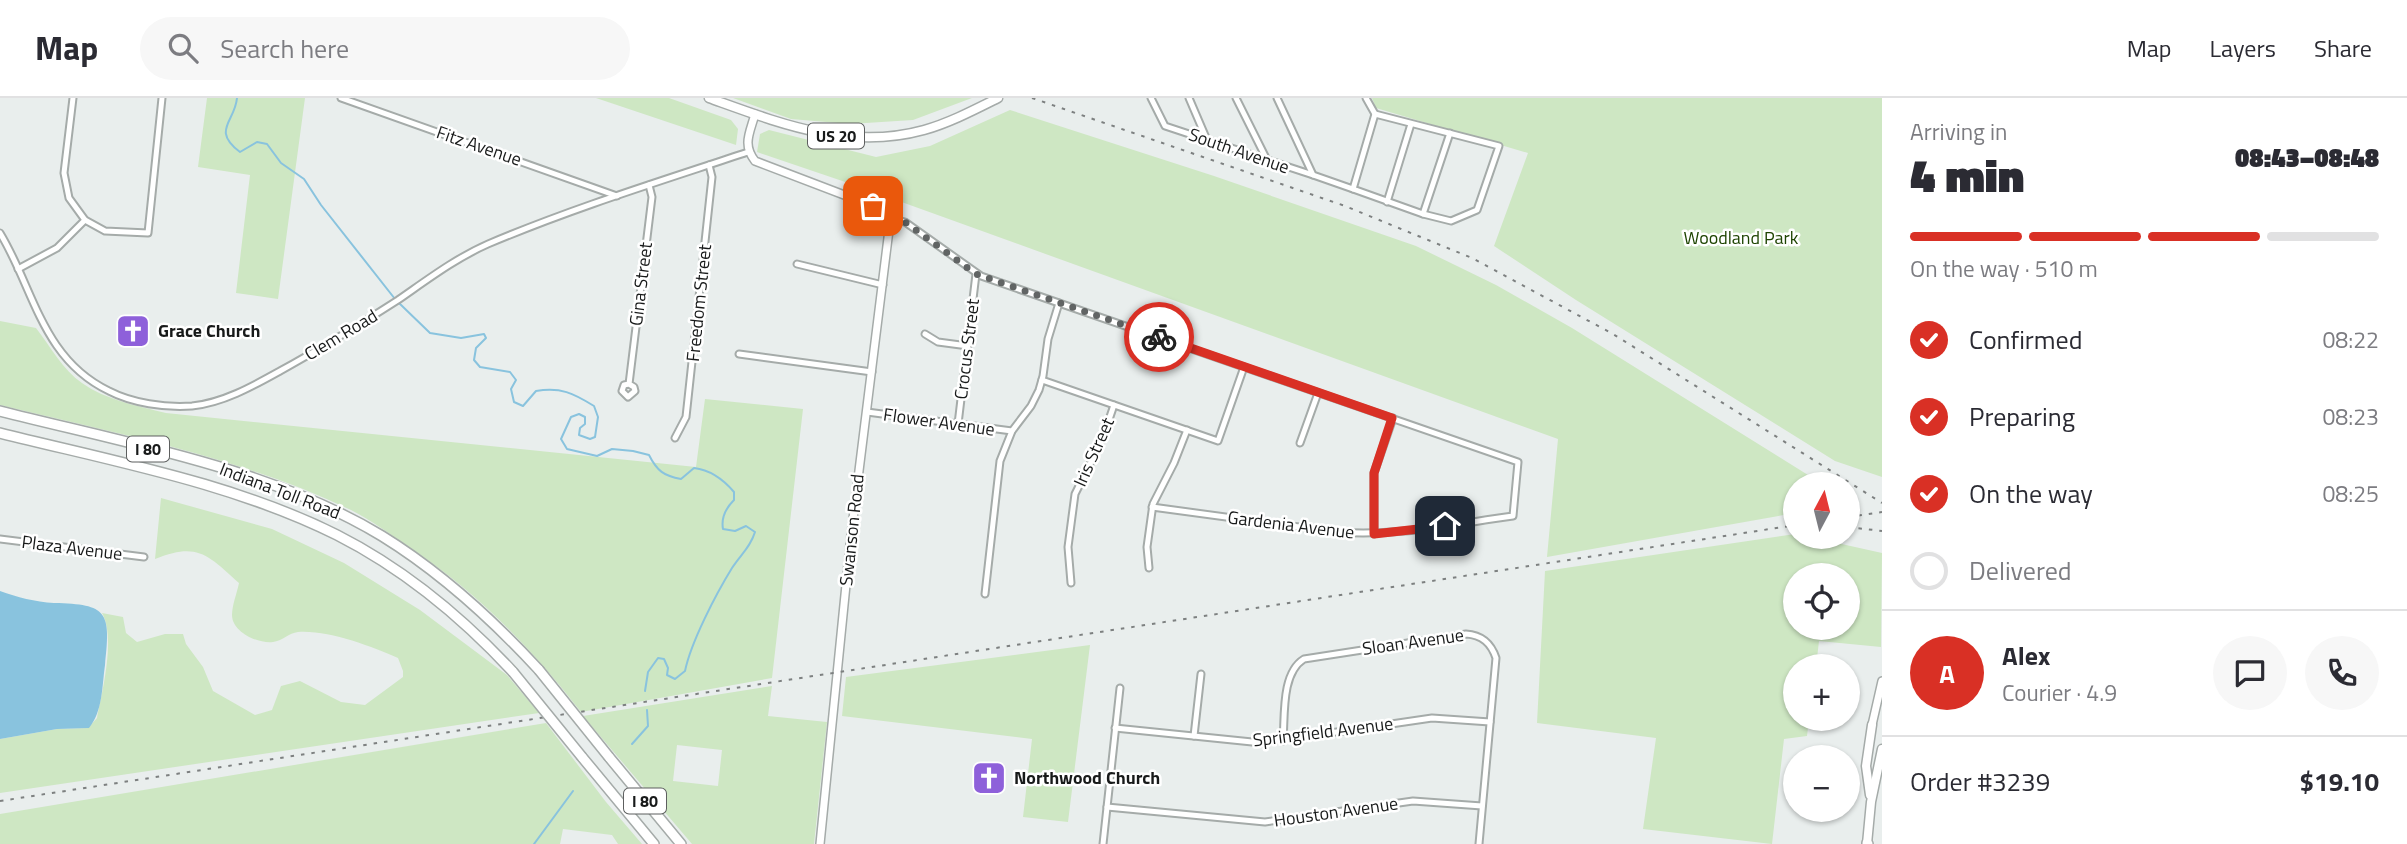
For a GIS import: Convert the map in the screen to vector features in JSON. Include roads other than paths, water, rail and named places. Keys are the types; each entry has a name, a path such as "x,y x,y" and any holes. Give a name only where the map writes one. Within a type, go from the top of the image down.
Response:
{"highway":[{"name":"Indiana Toll Road","path":"0,411 226,470 295,493 344,515 381,536 479,608 539,670 681,844"},
{"name":"Indiana Toll Road","path":"0,433 222,490 305,520 374,555 410,579 470,628 513,672 654,844"}],"main road":[{"name":"US 20","path":"709,98 804,130 864,138 923,130 998,98"},
{"path":"1871,802 1866,766 1872,725"},
{"path":"1867,844 1871,802 1882,749"},
{"path":"1871,802 1882,781"}],"street":[{"path":"73,98 64,173 69,198 85,220 105,231 148,233 162,98"},
{"name":"Fitz Avenue","path":"341,98 617,196"},
{"name":"South Avenue","path":"1151,98 1165,126 1356,190"},
{"path":"1189,98 1207,140"},
{"path":"1236,98 1267,160"},
{"path":"1277,98 1312,175"},
{"path":"1366,98 1375,114 1356,190 1451,221 1477,211 1499,146 1375,114"},
{"path":"754,114 747,145 748,152 755,161 867,204 885,216 905,222 976,274 1392,418 1374,473 1374,534"},
{"path":"1387,202 1411,124"},
{"path":"1423,214 1450,133"},
{"name":"Clem Road","path":"0,233 40,322 81,374 109,391 138,401 193,406 233,395 340,338 444,269 486,245 617,196 748,152"},
{"name":"Freedom Street","path":"675,438 686,417 712,177 709,164"},
{"name":"Gina Street","path":"629,384 652,197 649,185"},
{"name":"Swanson Road","path":"820,844 853,525 889,235 885,216"},
{"path":"18,269 57,248 85,220"},
{"path":"797,264 883,285"},
{"name":"Crocus Street","path":"958,425 976,274"},
{"path":"985,594 999,466 1012,431 1031,406 1042,380 1048,339 1059,303"},
{"path":"925,334 938,342 968,345"},
{"path":"740,354 872,372"},
{"path":"1042,380 1218,441 1244,367"},
{"path":"1300,443 1318,393"},
{"name":"Iris Street","path":"1071,583 1068,547 1075,494 1102,440 1114,405"},
{"name":"Flower Avenue","path":"867,412 1012,431"},
{"name":"Gardenia Avenue","path":"1152,507 1336,532 1374,534 1513,516 1518,462 1392,418"},
{"path":"1149,568 1146,547 1152,507 1187,430"},
{"name":"Plaza Avenue","path":"0,540 144,557"},
{"name":"Sloan Avenue","path":"1283,741 1290,677 1297,663 1304,659 1466,634 1480,637 1487,642 1496,658 1479,844"},
{"path":"1194,736 1201,674"},
{"path":"1872,725 1882,681"},
{"path":"1103,844 1120,688"},
{"name":"Springfield Avenue","path":"1115,728 1262,743 1432,718 1490,722"},
{"name":"Houston Avenue","path":"1107,807 1265,822 1413,801 1482,806"}],"water":[{"path":"0,591 40,602 86,606 102,614 106,622 107,647 99,706 89,728 57,729 0,739"}],"waterway":[{"path":"237,98 226,132 231,144 240,152 257,142 267,144 281,163 304,179 321,205 395,299"},
{"path":"399,303 430,333 461,338 484,334 486,338 476,348 474,360 480,367 510,372 516,380 511,389 514,402 523,406 536,391 553,390 573,394 594,406 598,417 595,437 590,439 579,435 580,428 585,424 585,417 579,414 571,417 561,439 567,449 597,456 612,449 649,455 658,469 670,476 681,479 694,468 700,469 716,476 734,492 734,500 723,517 723,529 735,531 746,526 755,532 753,538 712,604 698,633 685,671 675,679 667,675 668,668 664,659 658,658 648,672 645,691"},
{"path":"632,744 648,726 647,710"},
{"path":"534,844 573,791"}],"railway":[{"path":"1032,98 1345,206 1472,258 1613,334 1882,503"},
{"path":"1860,515 1882,512"},
{"path":"0,801 1783,527"},
{"path":"1860,528 1882,531"}],"place":[{"name":"Grace Church","path":"133,331"},
{"name":"Northwood Church","path":"989,778"}],"park label":[{"name":"Woodland Park","path":"1741,238"}]}
